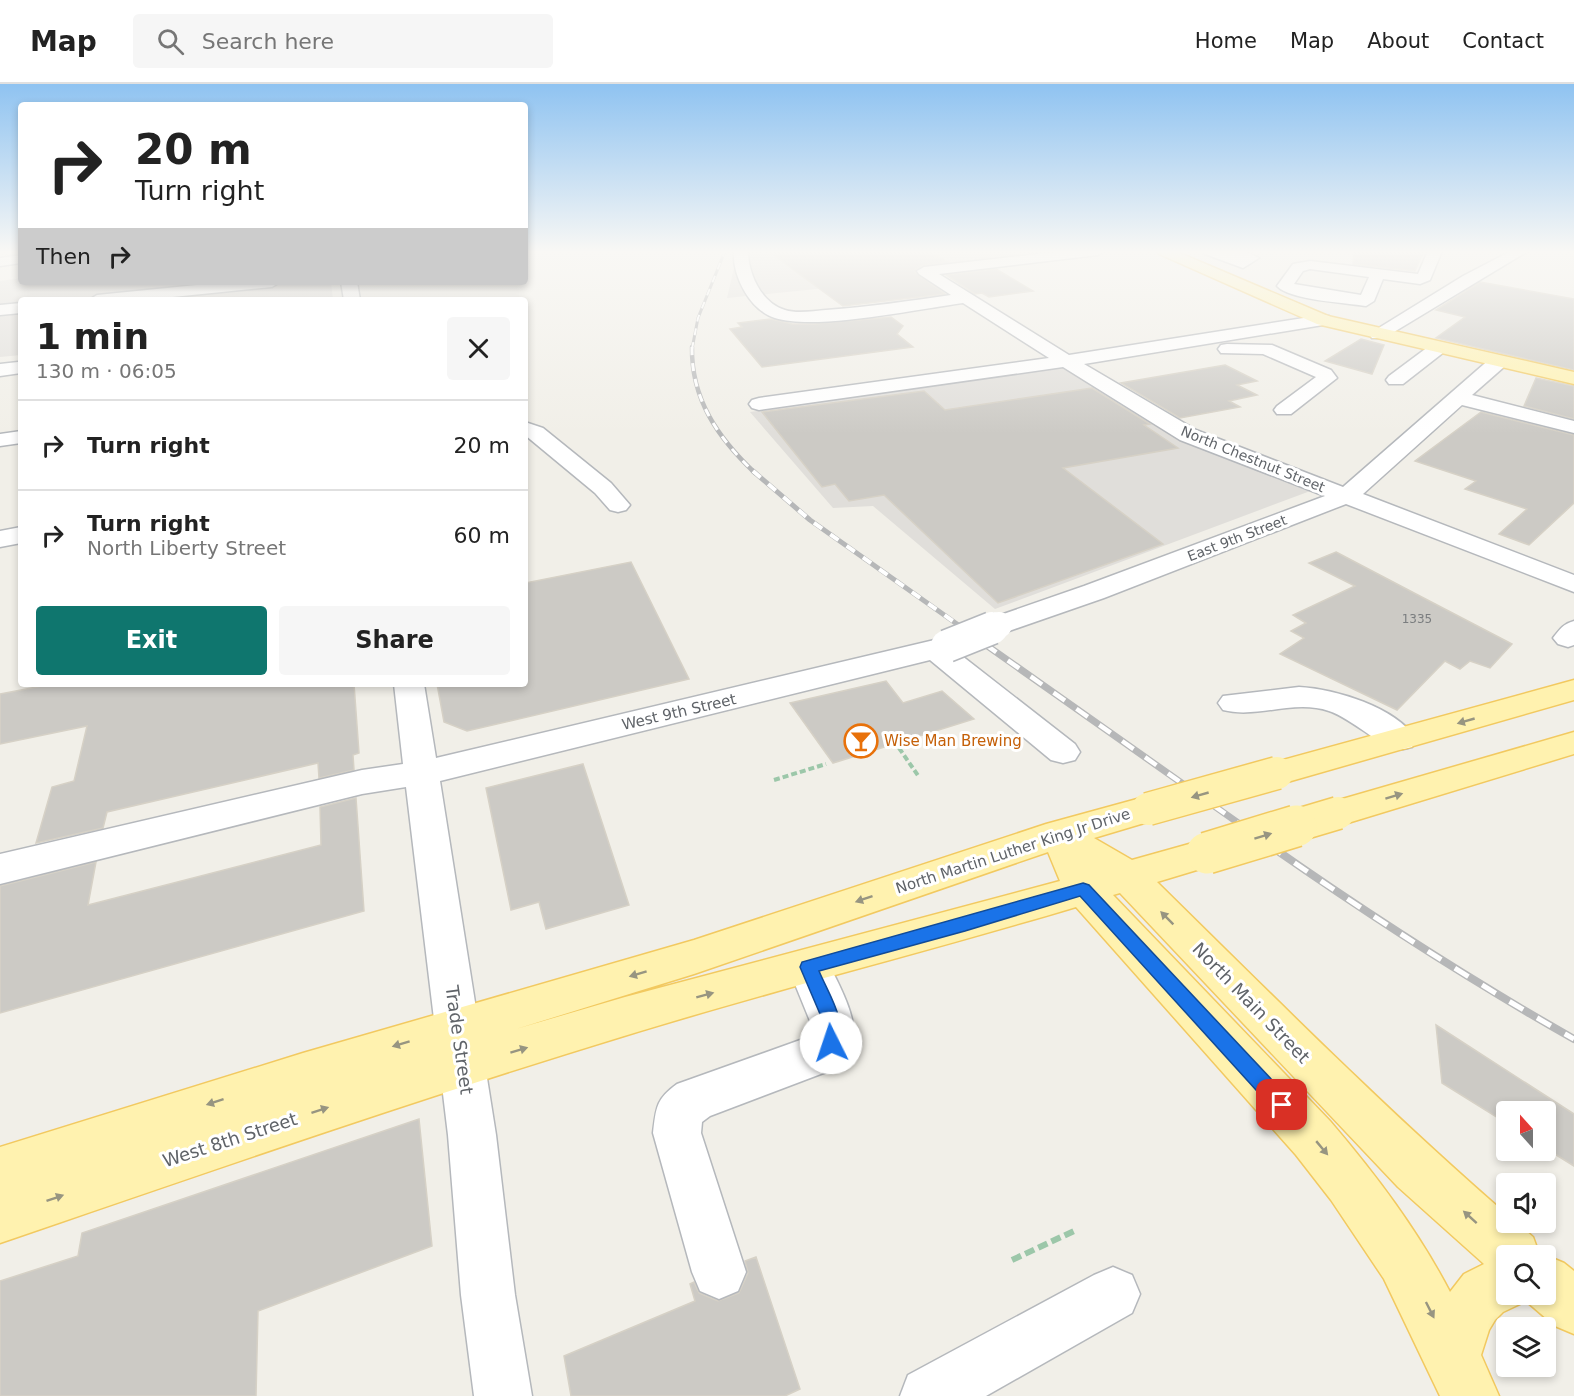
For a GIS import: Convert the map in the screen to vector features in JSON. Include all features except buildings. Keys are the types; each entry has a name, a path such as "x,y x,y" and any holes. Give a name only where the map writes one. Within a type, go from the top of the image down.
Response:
{"main road":[{"path":"1305,312 1323,320 1378,334 1574,378"},
{"name":"North Martin Luther King Jr Drive","path":"460,1047 694,957 1059,834 1574,690"},
{"path":"0,1172 281,1081 625,1016 808,967 965,924 1574,743"},
{"path":"1059,834 1083,889 1313,1138 1345,1176 1402,1260 1461,1376"},
{"name":"North Main Street","path":"1059,834 1126,876 1360,1114 1497,1245"},
{"name":"West 8th Street","path":"0,1217 293,1119 460,1047"},
{"path":"1461,1376 1468,1307 1483,1291 1496,1289"}],"street":[{"path":"776,312 819,316 850,312"},
{"name":"North Chestnut Street","path":"988,312 1188,435 1574,584"},
{"path":"1378,334 1414,312"},
{"path":"759,404 1009,370 1323,320"},
{"path":"1173,327 1224,349"},
{"path":"1095,357 1113,367 1224,349 1266,349 1299,343"},
{"path":"1396,380 1437,348"},
{"path":"1266,349 1324,374 1327,378 1284,410"},
{"name":"East 9th Street","path":"942,648 1347,496 1498,362"},
{"path":"1458,398 1574,427"},
{"path":"528,429 536,432 603,488 618,505"},
{"path":"0,440 18,437"},
{"path":"0,539 18,536"},
{"path":"0,562 18,559"},
{"path":"942,648 1063,752"},
{"name":"West 9th Street","path":"0,869 362,782 422,773 942,648"},
{"name":"Trade Street","path":"409,687 472,1135 488,1295 503,1396"},
{"path":"1234,703 1297,696 1328,698 1360,711 1400,739"},
{"path":"719,1272 676,1133 679,1112 694,1100 818,1054 831,1043 832,1021 808,967"},
{"path":"929,1396 1113,1294"}],"path":[{"path":"899,748 919,777"},
{"path":"774,780 826,764"},
{"path":"1012,1260 1074,1231"}],"shaded area":[{"path":"0,312 18,312 18,355 0,357"},
{"path":"1064,367 1313,490 995,609 873,506 833,508 750,412"}],"railway":[{"path":"692,349 700,312"},
{"path":"692,349 696,384 709,416 729,446 753,471"},
{"path":"753,471 810,520 964,629"},
{"path":"962,628 1244,827"},
{"path":"1242,826 1405,937 1574,1039"}],"place":[{"name":"Wise Man Brewing","path":"861,741"}],"route":[{"path":"831,1043 832,1021 808,967 1083,889 1282,1105"}]}
